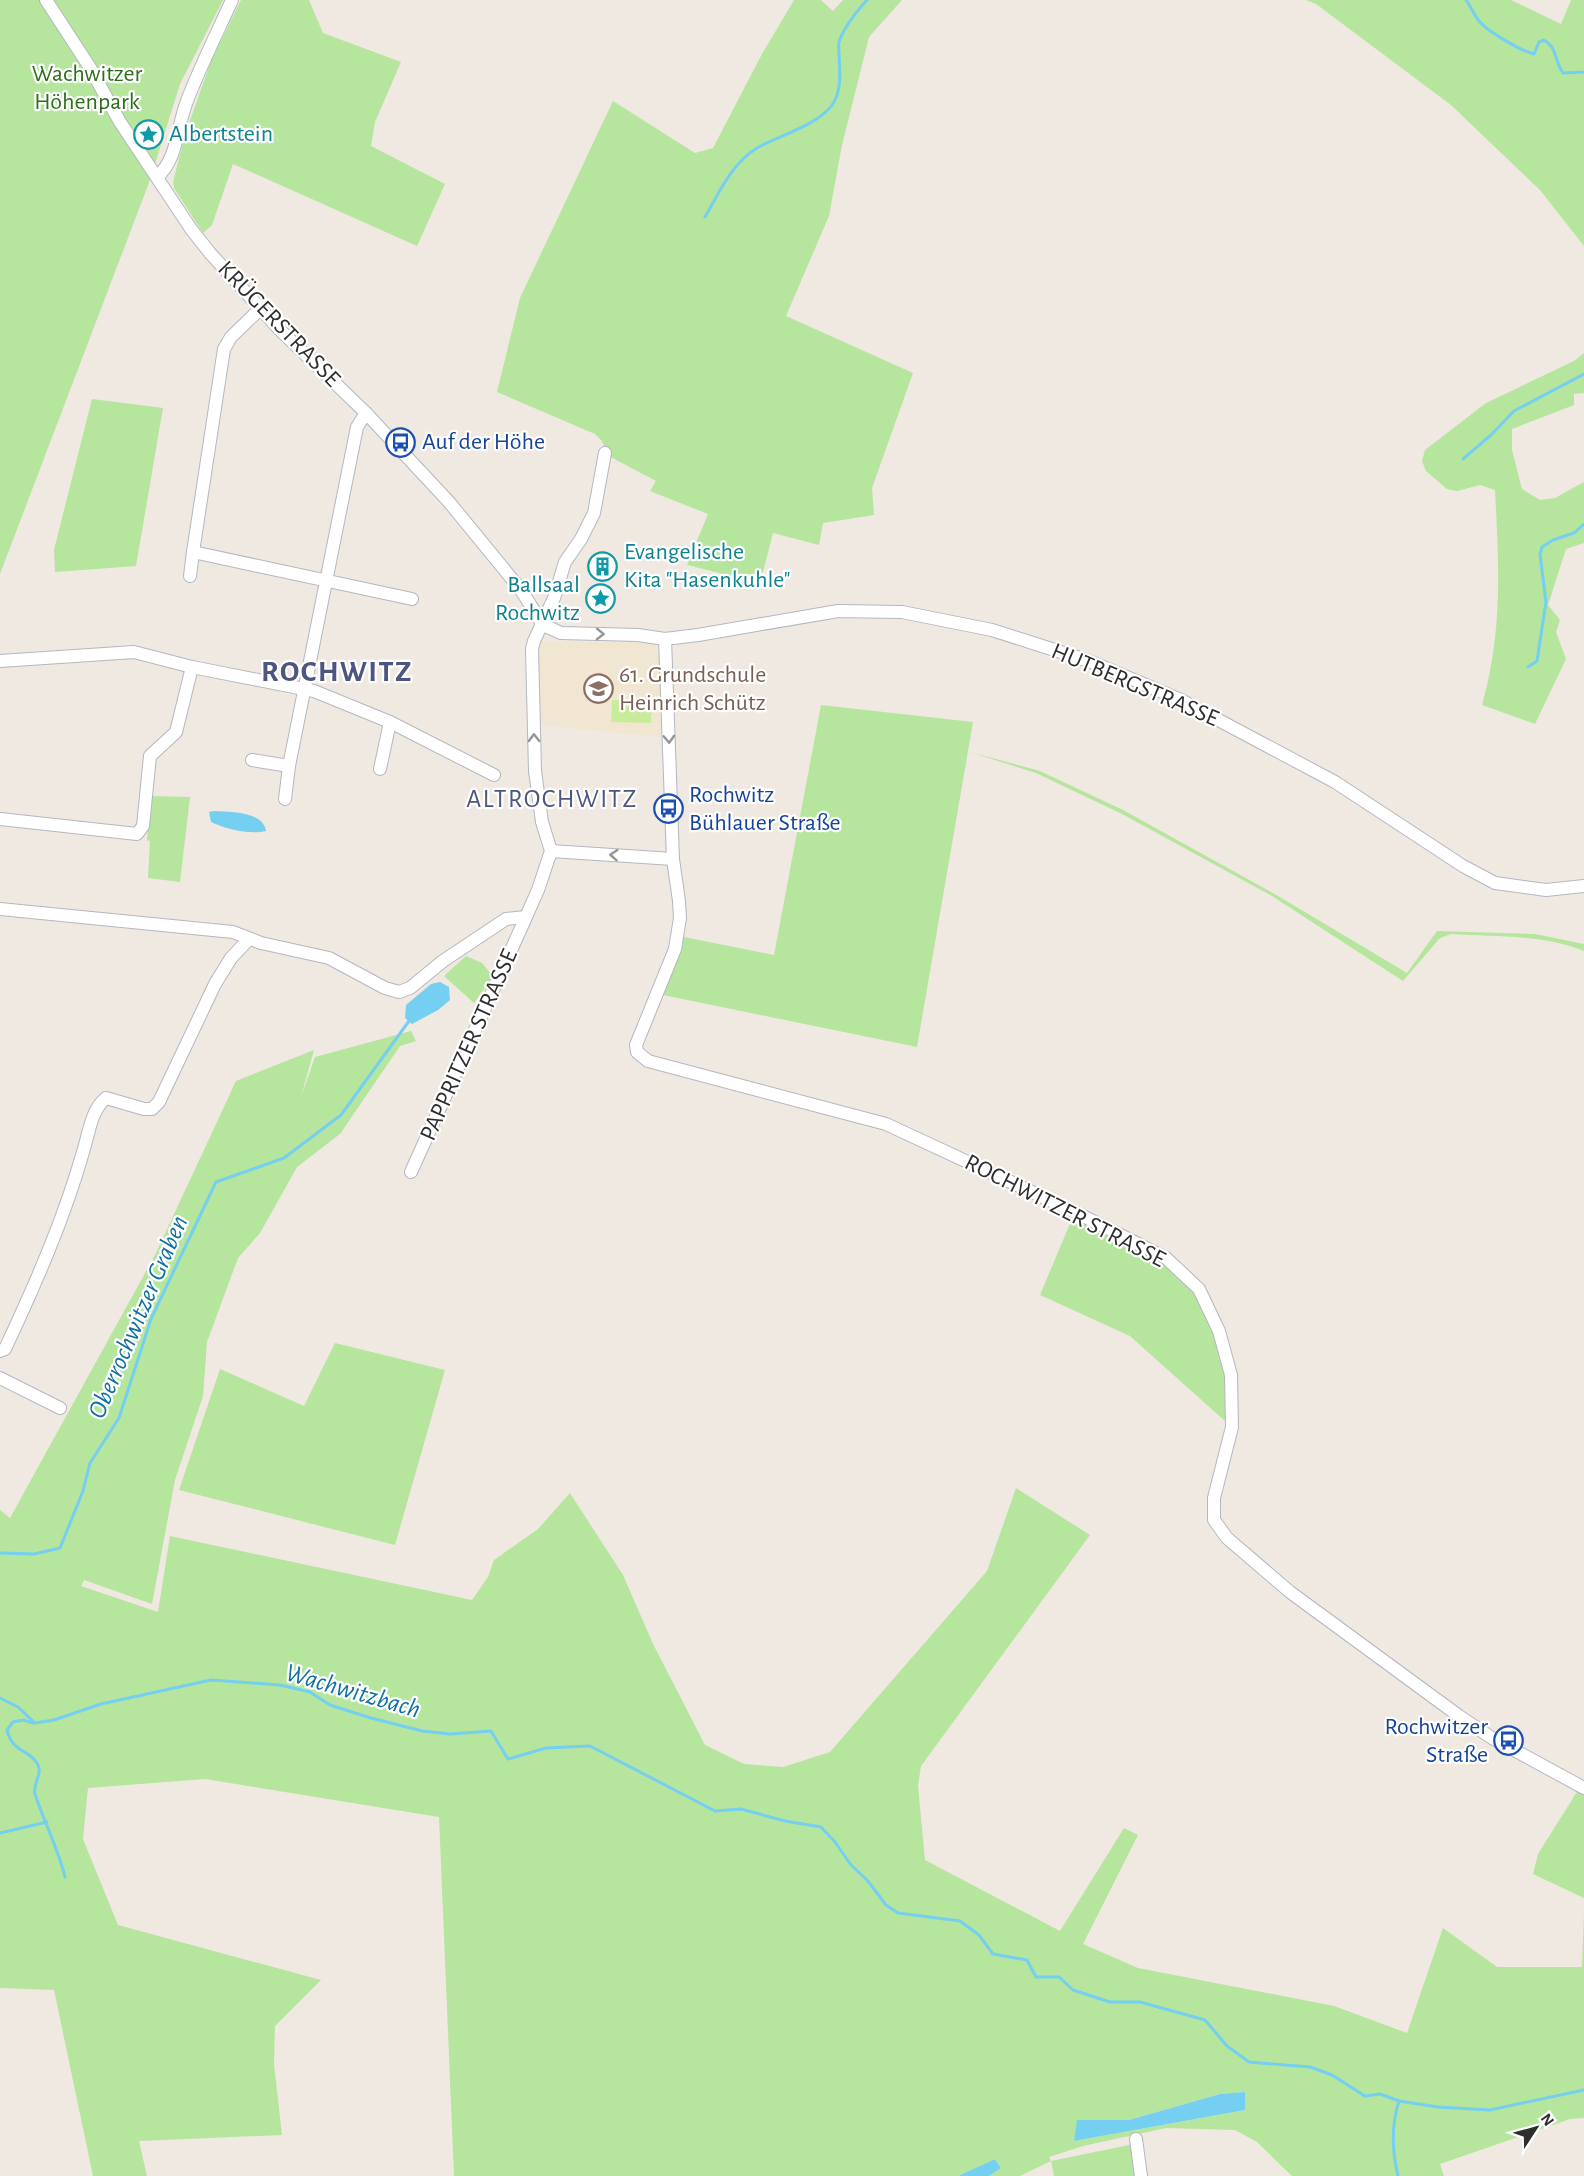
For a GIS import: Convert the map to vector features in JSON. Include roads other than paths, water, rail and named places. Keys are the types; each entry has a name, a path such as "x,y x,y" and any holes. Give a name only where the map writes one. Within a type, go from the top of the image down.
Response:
{"street":[{"name":"KRÜGERSTRASSE","path":"46,0 191,229 260,309 366,413 449,502 521,590 543,625"},
{"path":"157,177 165,170 170,160 187,101 232,0"},
{"path":"190,576 224,349 231,337 260,309"},
{"path":"285,799 289,766 357,428 366,413"},
{"path":"0,909 233,932 261,943 329,958 385,988 399,992 410,988 443,961 506,919 526,917 551,851 542,822 535,771 532,650 554,598 565,562 594,513 604,453"},
{"path":"193,552 328,579 412,599"},
{"name":"HUTBERGSTRASSE","path":"543,625 561,633 638,635 665,639 837,611 902,612 992,630 1089,661 1181,700 1335,782 1463,866 1495,883 1546,890 1584,886"},
{"path":"551,851 673,859 665,639"},
{"path":"0,662 134,652 192,667 306,689 390,722 494,775"},
{"path":"0,819 136,834 143,826 150,756 176,732 192,667"},
{"path":"380,769 390,722"},
{"path":"252,760 289,766"},
{"name":"ROCHWITZER STRASSE","path":"673,859 679,901 678,935 670,964 636,1045 638,1052 648,1061 886,1124 1075,1212 1166,1258 1199,1289 1219,1331 1231,1375 1232,1427 1214,1498 1214,1520 1227,1538 1290,1592 1459,1716 1492,1738 1584,1788"},
{"name":"PAPPRITZER STRASSE","path":"411,1172 526,917"},
{"path":"0,1351 5,1348 37,1282 80,1162 97,1105 106,1098 144,1109 152,1109 159,1102 215,984 231,958 249,939"},
{"path":"0,1378 60,1408"},
{"path":"1136,2139 1141,2176"}],"water":[{"path":"209,812 237,812 252,816 264,824 266,831 246,832 217,825 211,822"},
{"path":"440,982 449,987 450,1000 438,1010 412,1024 405,1018 406,1005 431,984"},
{"path":"1245,2092 1245,2110 1074,2141 1077,2120 1129,2120 1220,2094"},
{"path":"995,2159 1001,2168 989,2176 958,2176"}],"waterway":[{"path":"705,217 733,170 748,154 808,124 832,105 840,81 839,42 847,25 867,0"},
{"path":"1466,0 1479,21 1505,40 1534,54 1539,42 1544,40 1554,51 1563,73 1584,72"},
{"path":"1463,459 1514,411 1584,374"},
{"path":"1528,667 1537,661 1546,602 1540,554 1542,547 1553,540 1574,533 1584,524"},
{"name":"Oberrochwitzer Graben","path":"0,1553 34,1554 60,1548 83,1491 90,1463 119,1418 151,1319 216,1182 284,1158 341,1115 409,1021"},
{"name":"Wachwitzbach","path":"0,1698 18,1707 35,1723 54,1720 101,1704 211,1680 280,1685 310,1692 330,1705 422,1731 450,1734 491,1731 508,1759 546,1748 590,1746 715,1811 741,1809 785,1821 821,1827 886,1905 898,1913 960,1921 979,1935 993,1954 1027,1960 1036,1977 1059,1977 1073,1990 1110,2002 1140,2002 1205,2020 1227,2046 1249,2062 1310,2067 1332,2075 1365,2096 1380,2094 1399,2101 1393,2138 1398,2176"},
{"path":"33,1723 23,1720 13,1722 7,1730 16,1746 33,1758 39,1767 35,1794 65,1877"},
{"path":"0,1833 47,1822"},
{"path":"1399,2101 1438,2107 1490,2110 1584,2090"}],"place":[{"name":"Albertstein","path":"148,134"},
{"name":"Auf der Höhe","path":"401,442"},
{"name":"Evangelische Kita \"Hasenkuhle\"","path":"603,566"},
{"name":"Ballsaal Rochwitz","path":"601,599"},
{"name":"61. Grundschule Heinrich Schütz","path":"598,689"},
{"name":"Rochwitz Bühlauer Straße","path":"668,809"},
{"name":"Rochwitzer Straße","path":"1509,1741"}],"district":[{"name":"ROCHWITZ","path":"337,672"},
{"name":"ALTROCHWITZ","path":"552,799"}],"park label":[{"name":"Wachwitzer Höhenpark","path":"87,88"}]}
